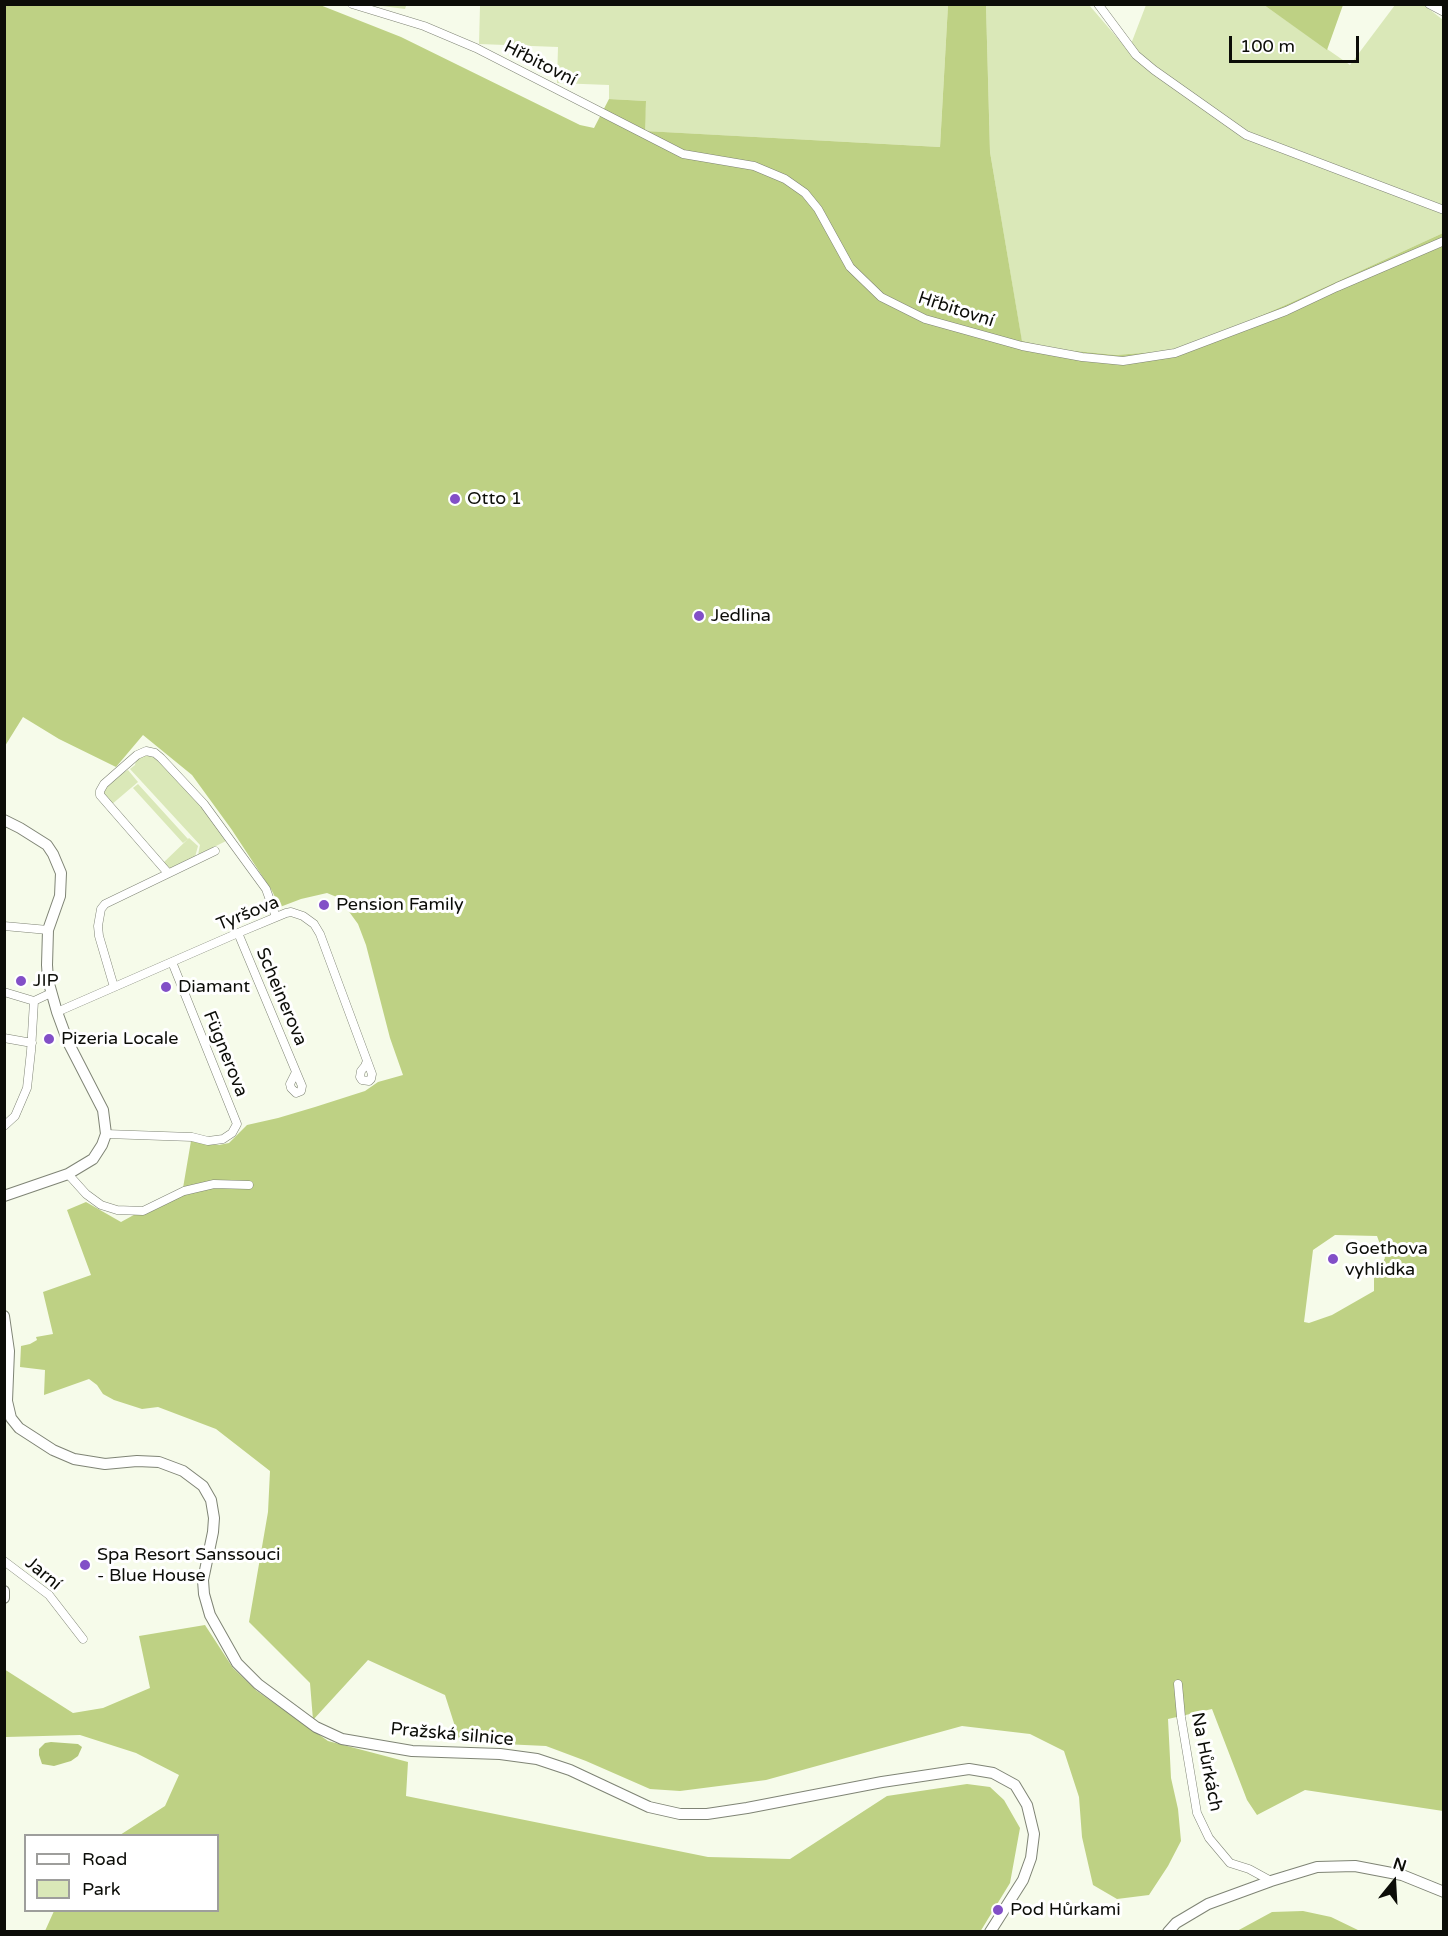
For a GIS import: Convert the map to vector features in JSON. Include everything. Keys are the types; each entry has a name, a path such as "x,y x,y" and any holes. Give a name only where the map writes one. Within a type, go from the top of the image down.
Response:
{"street":[{"name":"Hřbitovní","path":"352,4 424,26 476,48 683,154 754,166 784,179 805,193 818,208 850,267 881,297 925,319 1022,346 1082,357 1123,361 1175,353 1286,311 1443,241"},
{"path":"1098,4 1136,55 1246,135 1443,210"},
{"path":"1429,4 1443,12"},
{"path":"168,873 100,795 104,784 137,755 146,752 155,753 161,758 204,804 266,890 276,917"},
{"path":"4,820 47,845 61,873 60,896 48,930 47,965 51,993 68,1042 103,1110 106,1134 93,1159 68,1174 4,1196"},
{"path":"114,987 99,936 101,909 105,904 215,851"},
{"name":"Tyršova","path":"57,1012 291,912 303,916 314,924 320,934 367,1061"},
{"path":"4,926 48,930"},
{"name":"Scheinerova","path":"238,933 296,1072"},
{"name":"Fügnerova","path":"106,1134 192,1137 208,1141 223,1139 232,1133 237,1124 172,962"},
{"path":"4,992 34,1001 51,993"},
{"path":"6,1123 15,1116 27,1088 34,1001"},
{"path":"4,1038 32,1043"},
{"path":"68,1174 86,1194 101,1205 117,1210 142,1211 184,1191 214,1184 249,1185"},
{"name":"Pražská silnice","path":"4,1316 9,1351 7,1401 11,1418 19,1428 52,1450 74,1459 105,1464 137,1461 159,1462 183,1471 203,1486 211,1500 214,1518 203,1580 210,1615 237,1663 258,1684 316,1727 342,1739 412,1750 500,1754 537,1759 570,1770 649,1807 680,1814 707,1814 747,1808 882,1782 969,1769 993,1773 1015,1785 1027,1805 1034,1834 1031,1858 1023,1880 990,1932"},
{"name":"Jarní","path":"4,1561 50,1595 83,1639"},
{"path":"4,1591 4,1598"},
{"name":"Na Hůrkách","path":"1178,1684 1180,1717 1197,1813 1209,1838 1230,1863 1249,1869 1271,1881"},
{"path":"1168,1932 1176,1923 1208,1904 1317,1867 1355,1866 1402,1875 1443,1892"}],"green space":[{"path":"375,5 948,5 940,147 644,131 646,101 609,99 609,85 557,83 558,47 479,44 480,6 406,6 405,9"},
{"path":"986,5 1089,5 1127,49 1146,5 1264,5 1350,65 1395,5 1424,5 1443,20 1443,233 1189,347 1116,355 1056,349 1022,342 990,152"},
{"path":"150,755 155,757 201,804 228,840 198,855 200,845 130,769 135,765 136,760"},
{"path":"128,770 138,782 111,805 103,791 106,786"},
{"path":"138,784 188,839 183,843 133,788"},
{"path":"189,838 198,846 195,857 167,869 163,863"}],"shaded area":[{"path":"5,5 320,5 401,37 580,125 594,128 609,99 646,101 645,131 940,147 948,5 986,5 990,152 1022,341 1056,349 1116,355 1189,347 1443,233 1443,1811 1305,1790 1257,1815 1247,1800 1212,1709 1168,1719 1171,1778 1178,1809 1181,1841 1149,1895 1117,1899 1093,1885 1082,1837 1079,1797 1064,1751 1030,1734 962,1726 766,1780 680,1791 650,1789 546,1746 460,1742 445,1695 368,1660 313,1720 310,1683 249,1622 268,1512 270,1471 216,1429 158,1407 142,1409 114,1400 103,1394 89,1379 44,1395 45,1370 20,1367 21,1346 37,1340 36,1337 53,1334 43,1292 91,1275 67,1210 86,1202 121,1222 183,1188 191,1141 219,1145 229,1143 247,1125 278,1118 365,1091 378,1082 403,1075 390,1038 366,945 358,924 339,898 327,893 280,907 232,830 192,775 143,735 116,767 59,739 23,717 5,746","holes":["1335,1235 1377,1236 1385,1258 1374,1278 1374,1291 1332,1315 1309,1323 1304,1322 1313,1250"]},
{"path":"1264,5 1343,5 1327,50"},
{"path":"205,1625 233,1668 257,1691 328,1741 408,1762 406,1796 708,1857 790,1859 887,1796 967,1784 990,1787 1004,1800 1020,1828 1010,1883 980,1932 45,1931 54,1912 219,1912 219,1834 122,1834 165,1806 179,1775 136,1753 80,1735 6,1737 4,1734 4,1669 73,1713 103,1708 150,1688 139,1636"},
{"path":"45,1743 78,1744 82,1747 78,1756 71,1761 54,1766 42,1764 39,1749"},
{"path":"1303,1911 1331,1917 1360,1931 1237,1931 1272,1912"}],"place":[{"name":"Otto 1","path":"455,499"},
{"name":"Jedlina","path":"699,616"},
{"name":"Pension Family","path":"324,905"},
{"name":"JIP","path":"21,981"},
{"name":"Diamant","path":"166,987"},
{"name":"Pizeria Locale","path":"49,1039"},
{"name":"Goethova vyhlidka","path":"1333,1259"},
{"name":"Spa Resort Sanssouci - Blue House","path":"85,1565"},
{"name":"Pod Hůrkami","path":"998,1910"}]}
